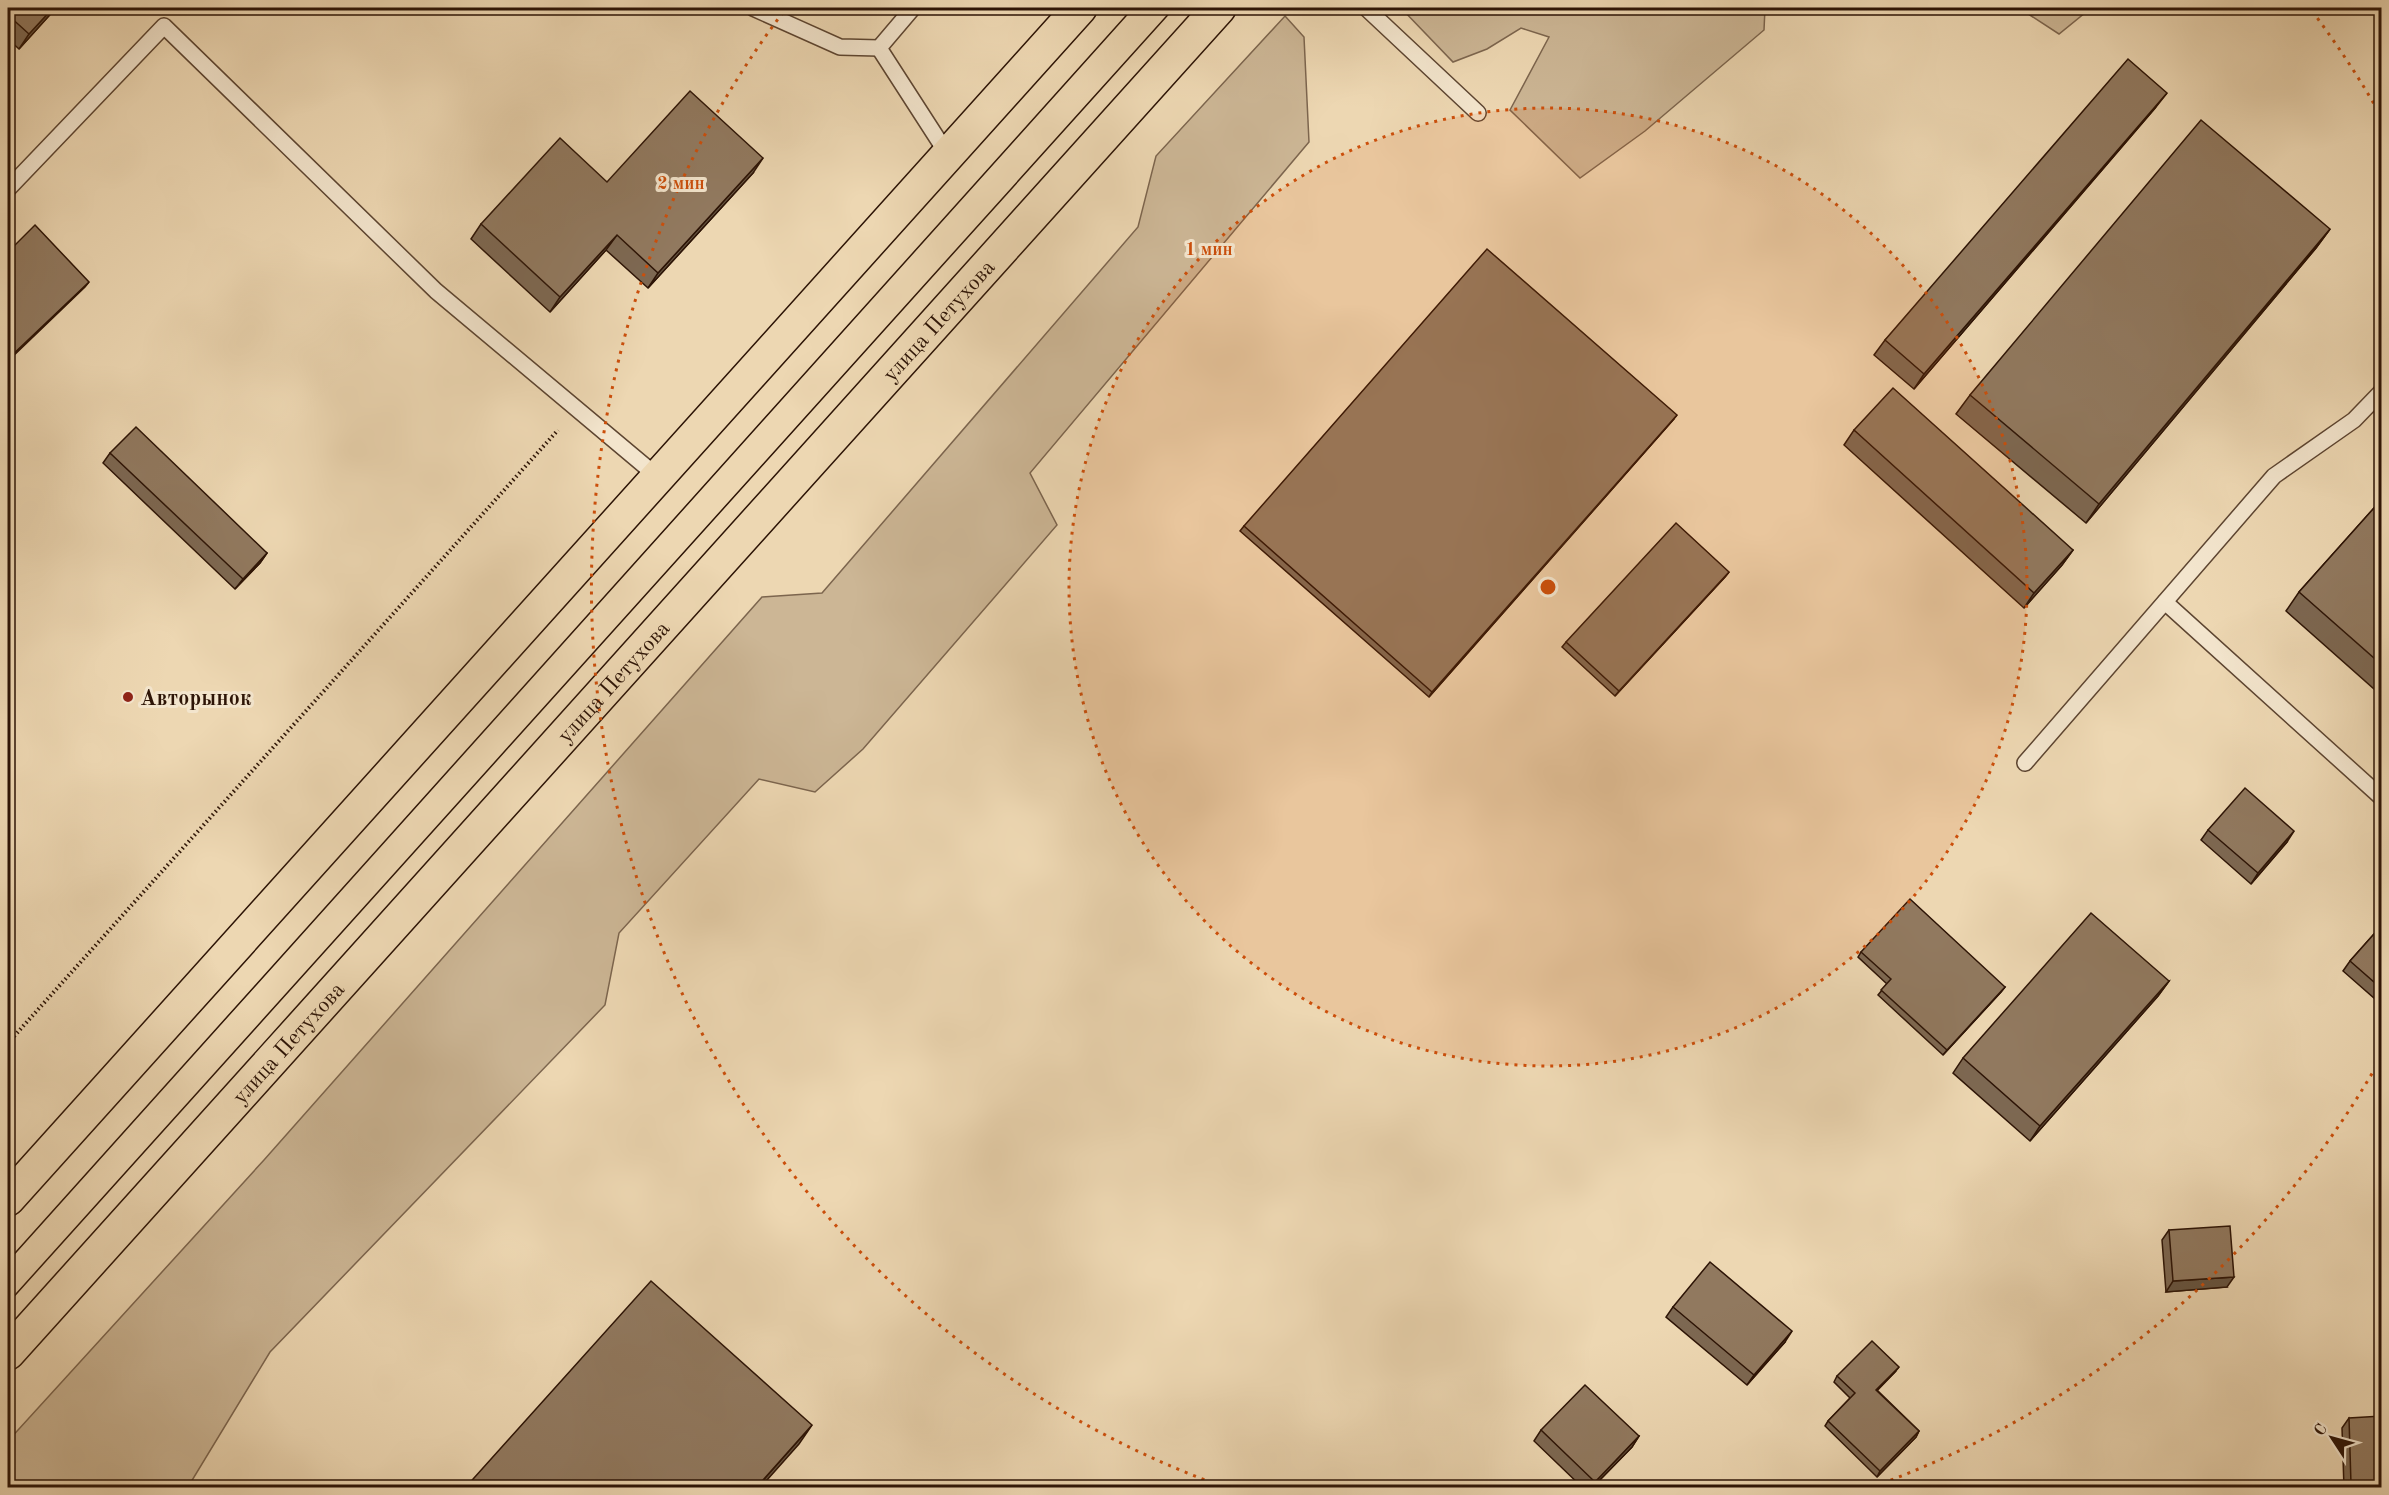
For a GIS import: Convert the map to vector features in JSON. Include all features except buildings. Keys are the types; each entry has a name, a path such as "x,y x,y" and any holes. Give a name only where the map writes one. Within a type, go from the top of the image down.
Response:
{"highway":[{"path":"8,1199 1080,8"},
{"name":"улица Петухова","path":"8,1353 1219,8"}],"lane":[{"path":"753,8 840,47 879,48"},
{"path":"879,48 913,8"},
{"path":"1366,8 1478,113"},
{"path":"8,189 164,26 436,291 658,477"},
{"path":"879,48 948,155"},
{"path":"2025,763 2274,477 2354,420 2382,391"},
{"path":"2165,602 2382,798"}],"path":[{"path":"8,1043 577,409"}],"shaded area":[{"path":"1401,8 1765,8 1764,30 1645,131 1580,178 1510,110 1549,37 1521,28 1487,49 1453,62"},
{"path":"2019,8 2091,8 2059,34"},
{"path":"1285,16 1304,37 1309,142 1030,473 1057,525 863,749 815,792 759,779 619,933 605,1005 270,1352 188,1487 8,1487 8,1441 264,1160 762,597 822,593 1138,227 1156,156"}],"tram line":[{"path":"8,1261 1133,8"},
{"path":"8,1303 1174,8"}],"place":[{"name":"Авторынок","path":"128,697"}]}
